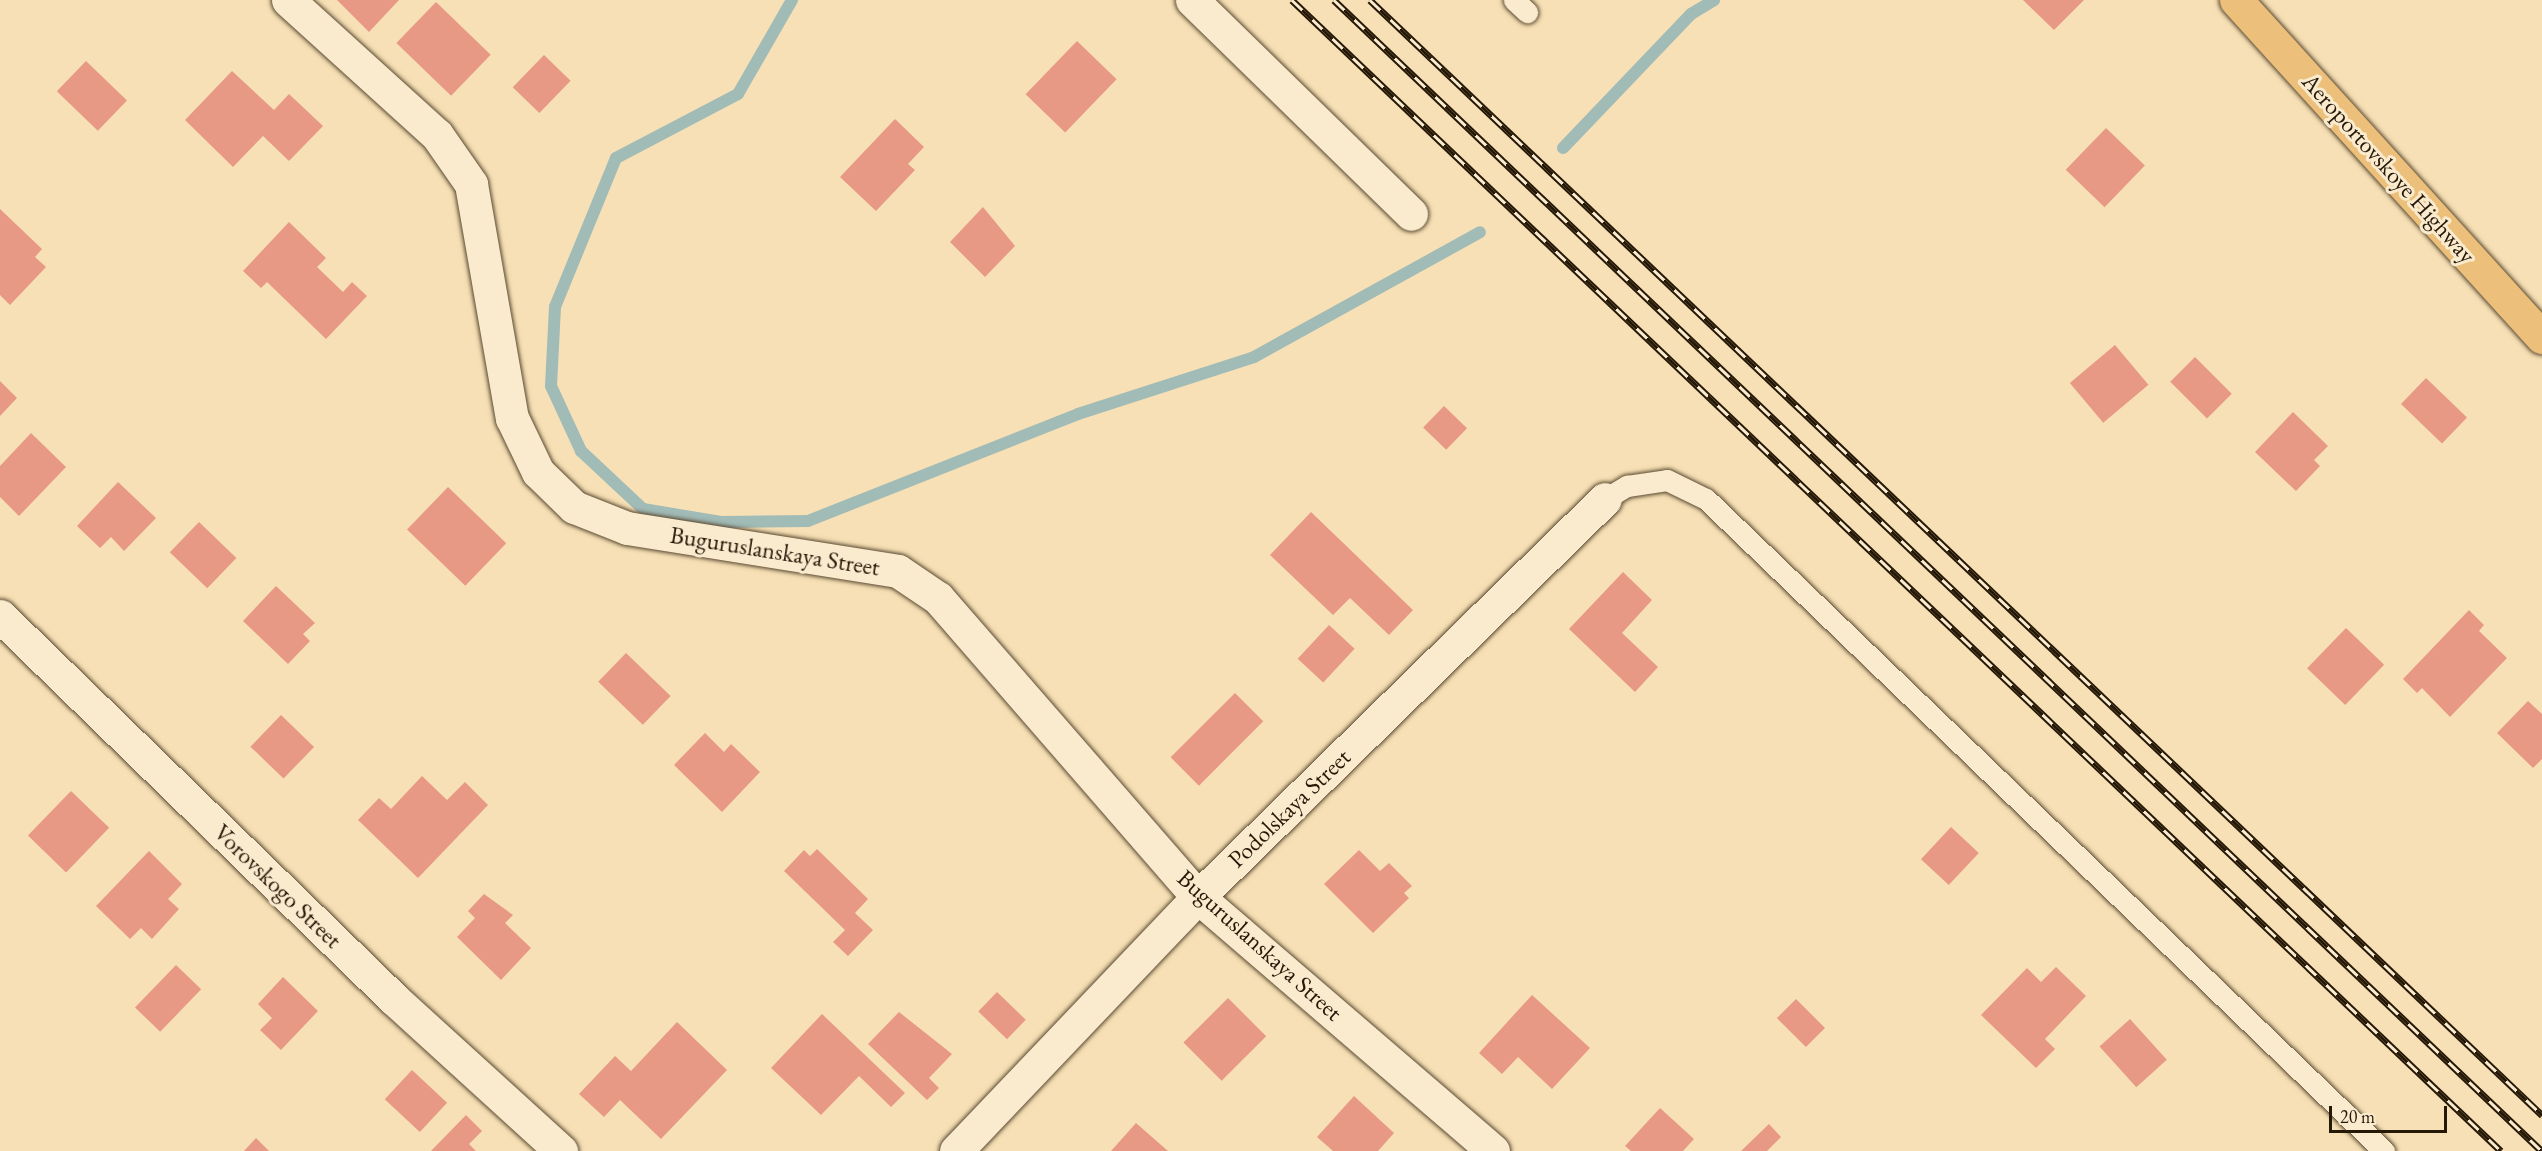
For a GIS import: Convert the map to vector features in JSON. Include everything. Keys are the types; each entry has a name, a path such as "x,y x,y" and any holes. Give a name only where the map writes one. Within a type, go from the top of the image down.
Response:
{"main road":[{"name":"Aeroportovskoye Highway","path":"2236,0 2542,336"}],"street":[{"name":"Buguruslanskaya Street","path":"288,0 437,135 471,184 512,418 538,472 574,507 627,528 898,571 938,598 1198,897 1493,1151"},
{"path":"1192,0 1411,214"},
{"name":"Podolskaya Street","path":"956,1151 1198,897 1605,499"},
{"name":"Vorovskogo Street","path":"0,616 394,999 561,1151"}],"lane":[{"path":"1605,499 1627,486 1667,480 1706,499 2384,1151"}],"building":[{"path":"337,0 399,0 369,32"},
{"path":"2023,0 2084,0 2054,30"},
{"path":"436,2 491,55 451,96 396,43"},
{"path":"1077,41 1117,79 1065,132 1026,94"},
{"path":"544,55 571,81 539,113 513,87"},
{"path":"86,61 127,101 98,131 57,91"},
{"path":"232,71 274,110 289,94 323,126 289,161 263,136 233,167 185,120"},
{"path":"895,119 924,147 908,164 915,170 876,211 840,177"},
{"path":"2106,128 2145,166 2105,207 2066,170"},
{"path":"983,207 1015,246 985,277 950,242"},
{"path":"0,209 42,249 35,257 46,267 10,305 0,295"},
{"path":"289,222 326,258 317,267 343,292 352,282 367,296 326,339 267,282 261,288 243,271"},
{"path":"2115,345 2148,385 2103,423 2070,383"},
{"path":"2195,357 2232,394 2207,419 2170,382"},
{"path":"2426,378 2467,418 2442,443 2401,404"},
{"path":"0,381 17,398 0,416"},
{"path":"1444,406 1467,428 1446,450 1423,428"},
{"path":"2293,412 2328,446 2314,460 2320,466 2296,491 2255,452"},
{"path":"31,433 66,467 19,516 0,497 0,466"},
{"path":"118,482 156,518 124,551 111,537 100,548 77,526"},
{"path":"448,487 506,543 465,586 407,529"},
{"path":"1311,512 1413,610 1389,635 1350,598 1333,615 1270,555"},
{"path":"199,522 236,558 207,588 170,552"},
{"path":"1623,572 1652,600 1622,633 1658,667 1635,692 1569,629"},
{"path":"276,586 315,623 303,634 310,641 288,664 243,621"},
{"path":"2469,610 2484,625 2479,631 2507,658 2450,717 2422,688 2417,693 2403,679"},
{"path":"1329,625 1355,649 1323,683 1298,659"},
{"path":"2346,628 2384,665 2345,705 2307,668"},
{"path":"626,653 671,696 643,725 598,682"},
{"path":"1235,693 1263,721 1199,786 1171,757"},
{"path":"2528,701 2542,714 2542,759 2533,768 2497,733"},
{"path":"281,715 314,747 284,779 250,747"},
{"path":"705,733 724,752 731,744 760,772 722,812 674,765"},
{"path":"422,776 447,800 465,782 488,805 418,878 358,820 379,798 391,809"},
{"path":"71,791 109,828 66,872 28,836"},
{"path":"1951,827 1979,853 1949,885 1921,859"},
{"path":"817,849 868,899 855,913 873,930 848,956 833,942 845,930 784,871 804,850 810,856"},
{"path":"1359,850 1380,871 1389,863 1412,886 1404,893 1409,898 1373,933 1324,884"},
{"path":"149,851 182,884 168,899 179,909 152,939 141,928 130,939 96,906"},
{"path":"484,894 513,915 505,923 531,948 501,980 457,937 475,918 468,911"},
{"path":"176,965 201,989 160,1032 135,1007"},
{"path":"2056,967 2086,996 2045,1039 2055,1049 2036,1068 1981,1015 2027,968 2041,982"},
{"path":"283,977 318,1011 281,1050 260,1030 272,1018 258,1004"},
{"path":"997,992 1026,1020 1007,1039 978,1011"},
{"path":"1532,995 1590,1048 1552,1089 1518,1057 1502,1074 1479,1053"},
{"path":"1228,998 1266,1036 1222,1081 1183,1043"},
{"path":"1796,999 1825,1028 1806,1047 1777,1018"},
{"path":"899,1012 952,1054 929,1078 939,1088 927,1100 868,1044"},
{"path":"822,1014 905,1093 891,1107 859,1076 821,1115 771,1068"},
{"path":"2130,1019 2167,1060 2136,1087 2100,1046"},
{"path":"677,1022 727,1070 661,1139 620,1100 604,1117 579,1094 615,1056 631,1071"},
{"path":"412,1070 447,1103 420,1132 385,1099"},
{"path":"1354,1096 1394,1133 1378,1151 1333,1151 1317,1137"},
{"path":"1660,1108 1694,1139 1683,1151 1631,1151 1625,1146"},
{"path":"466,1115 482,1131 469,1144 476,1151 431,1151"},
{"path":"1136,1123 1168,1151 1111,1151"},
{"path":"1769,1124 1781,1137 1767,1151 1741,1151"},
{"path":"256,1138 269,1151 244,1151"}],"waterway":[{"path":"792,0 738,94 616,158 555,307 551,386 581,451 643,509 721,522 808,521 1078,414 1254,357 1480,232"},
{"path":"1563,148 1691,14 1714,0"}],"railway":[{"path":"1292,0 2501,1151"},
{"path":"1334,0 2542,1151"},
{"path":"1370,0 2542,1115"}]}
